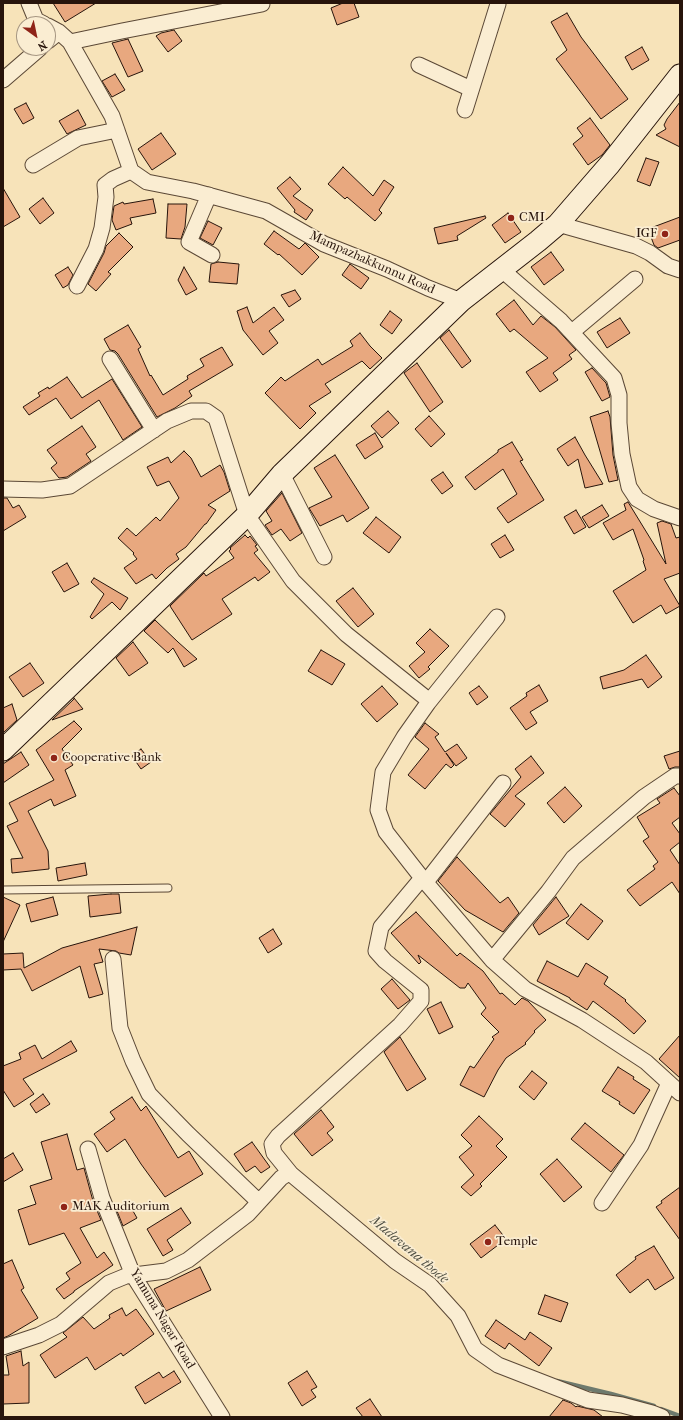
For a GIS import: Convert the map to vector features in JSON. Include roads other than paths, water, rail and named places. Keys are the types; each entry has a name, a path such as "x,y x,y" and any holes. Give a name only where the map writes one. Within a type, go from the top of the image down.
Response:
{"street":[{"path":"29,3 34,16"},
{"path":"465,110 498,3"},
{"path":"70,42 122,30 262,4"},
{"path":"56,35 70,42 112,116 130,171 113,179 105,185 106,197 102,228 96,249 77,286"},
{"path":"3,80 31,56"},
{"path":"419,64 471,89"},
{"path":"3,750 247,514 282,474 461,301 502,270 558,224 610,164 680,75"},
{"path":"32,165 78,138 117,130"},
{"name":"Mampazhakkunnu Road","path":"130,171 147,182 193,191 266,210 324,244 461,301"},
{"path":"209,195 189,242 212,255"},
{"path":"558,224 636,246 650,253 668,266 680,270"},
{"path":"502,270 572,332 614,378 619,395 619,423 622,454 630,487 637,499 654,509 680,518"},
{"path":"572,332 635,278"},
{"path":"110,359 154,430"},
{"path":"3,489 42,490 70,486 167,421 191,411 206,411 216,418 247,514 293,581 346,634 410,684 427,699 428,703"},
{"path":"282,474 324,557"},
{"path":"497,617 441,689 428,703 404,737 383,772 378,810 386,832 424,880 492,960 525,989 582,1020 646,1062 680,1093"},
{"path":"492,960 573,858 644,797 675,776 680,776"},
{"path":"502,783 424,880 381,927 376,951 385,961 420,990 421,1001 400,1026 278,1136 272,1144 272,1149 275,1155 291,1174 395,1261 430,1285 458,1316 475,1349 498,1365 588,1400 622,1405 662,1417"},
{"path":"114,960 120,1028 133,1061 149,1094 188,1134 259,1202"},
{"path":"602,1203 641,1145 669,1083"},
{"name":"Yamuna Nagar Road","path":"88,1149 102,1198 133,1275 222,1417"},
{"path":"3,1347 39,1335 60,1324 109,1283 126,1276 166,1271 188,1260 248,1214 281,1178 287,1174 291,1174"}],"lane":[{"path":"3,890 168,888"}],"waterway":[{"name":"Madavana thode","path":"557,1381 654,1406"},
{"name":"Madavana thode","path":"661,1409 680,1416"}],"place":[{"name":"CMI","path":"511,218"},
{"name":"IGF","path":"665,234"},
{"name":"Cooperative Bank","path":"54,758"},
{"name":"MAK Auditorium","path":"64,1207"},
{"name":"Temple","path":"488,1242"}]}
